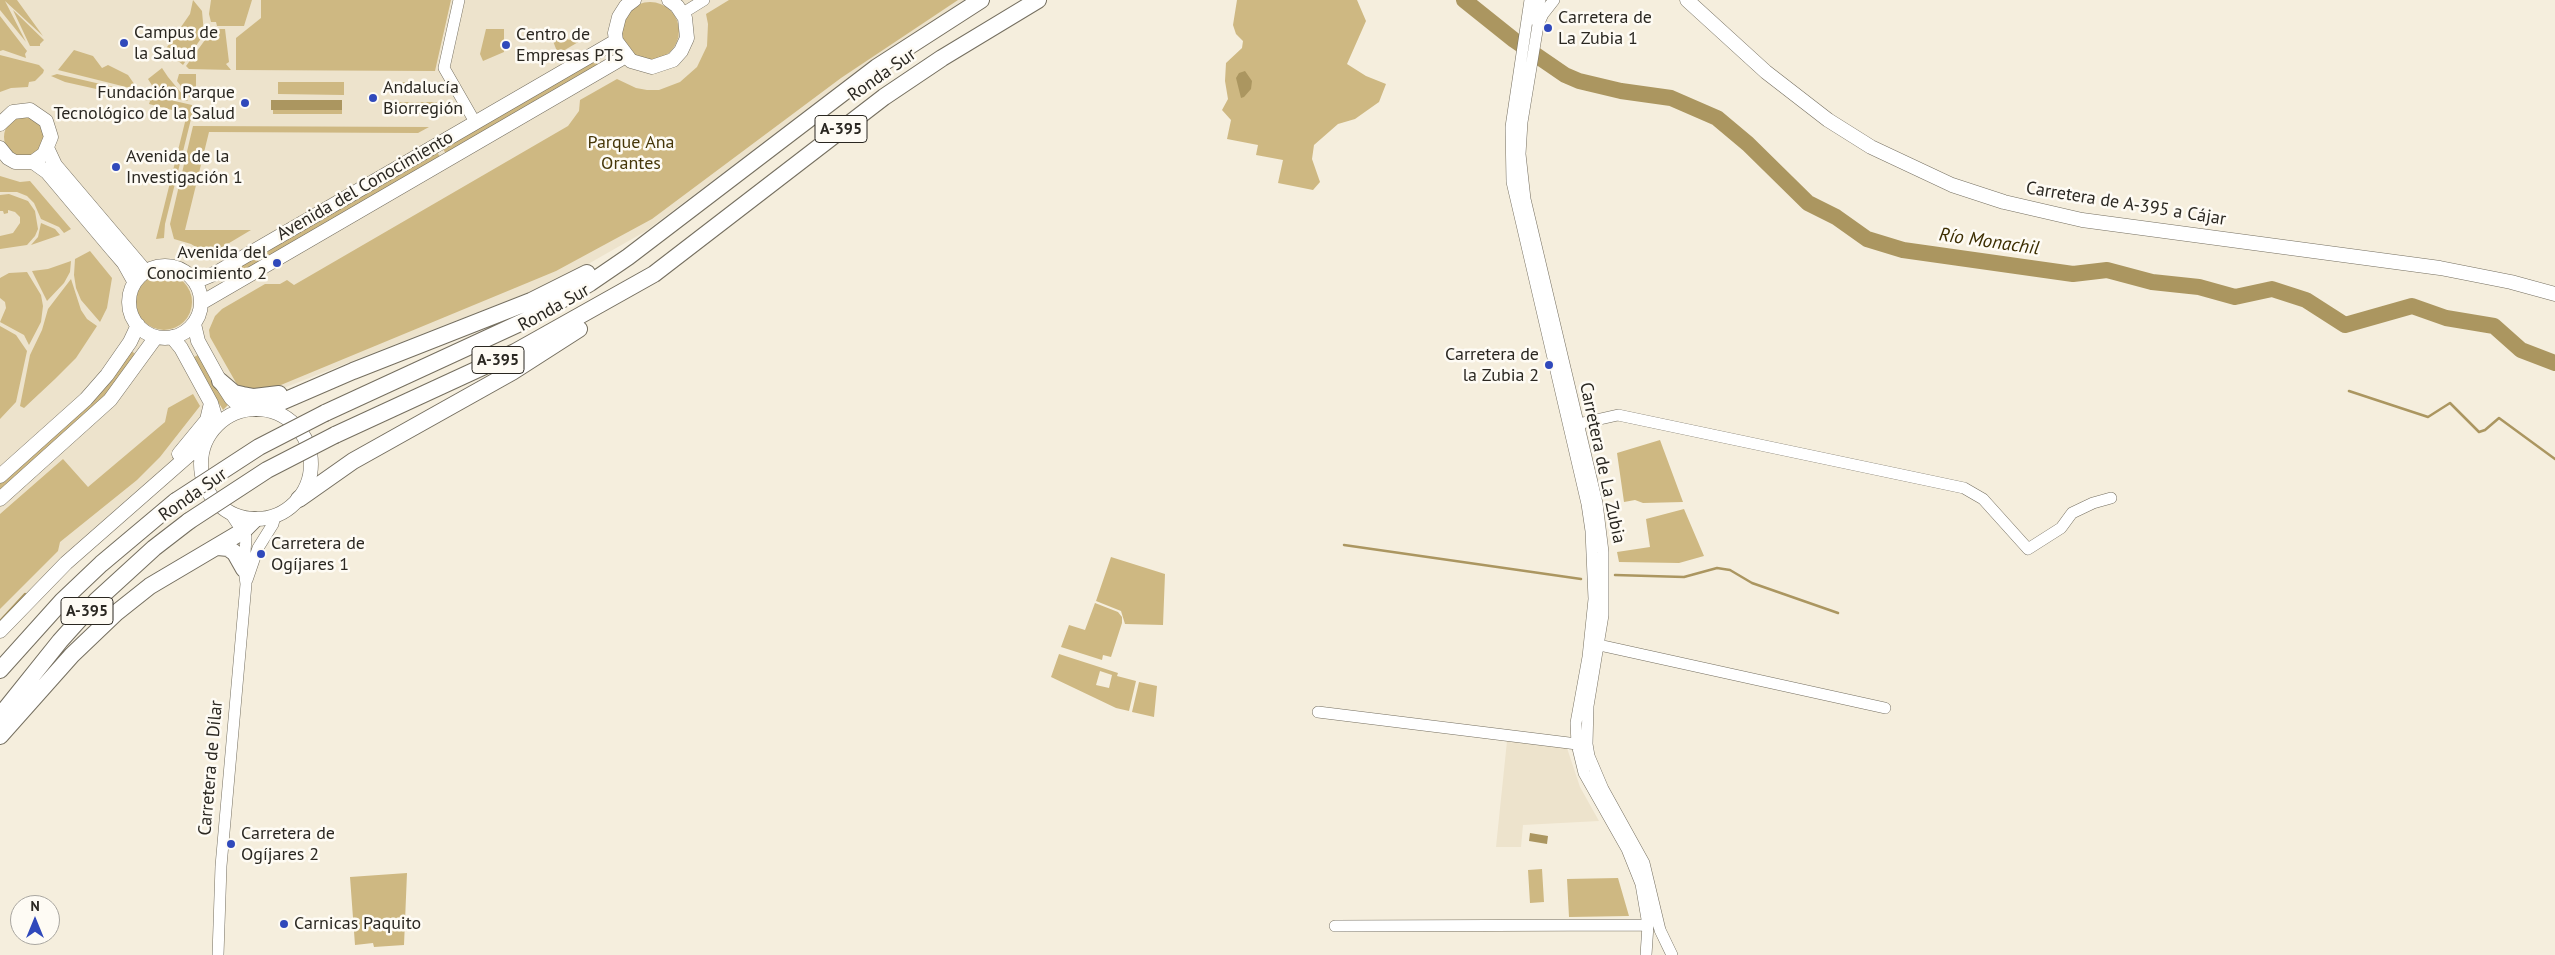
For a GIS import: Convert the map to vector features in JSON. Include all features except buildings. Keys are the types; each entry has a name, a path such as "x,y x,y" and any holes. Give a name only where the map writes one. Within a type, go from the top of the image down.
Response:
{"highway":[{"name":"Ronda Sur","path":"0,678 5,664 62,601 101,564 176,502 259,447 325,413 531,318 590,283 628,257 877,67 981,0"},
{"name":"Ronda Sur","path":"0,716 60,641 96,601 154,548 189,521 266,470 336,435 515,352 654,274 884,97 942,58 1038,0"},
{"path":"250,409 279,403 531,301 606,262 628,257"},
{"path":"299,499 353,460 512,372 641,288 654,274"},
{"path":"220,381 234,393 254,397 281,394 311,384 325,383"},
{"path":"0,736 72,655 116,613 173,571 249,526"},
{"path":"218,546 228,548 235,553 245,577"}],"main road":[{"path":"634,0 626,6 619,17 615,33 616,41 626,56 638,64 652,67 673,60 681,51 687,38 687,24 682,13 669,0"},
{"name":"Carretera de A-395 a Cájar","path":"1687,0 1766,72 1828,120 1871,147 1907,165 1987,196 2045,212 2117,226 2383,259 2474,274 2555,294"},
{"name":"Avenida del Conocimiento","path":"193,278 204,278 216,273 616,41"},
{"name":"Avenida del Conocimiento","path":"201,303 626,56"},
{"path":"0,124 13,112 23,109 36,112 43,117 49,126 51,137 48,150 55,165 115,244 134,281"},
{"path":"0,148 8,158 15,162 33,162 47,172 115,244 145,271"},
{"path":"33,162 48,150"},
{"path":"156,266 167,266 180,269 193,278 200,290 201,303 194,324 187,331 172,337 156,337 145,333 138,325 131,316 128,303 134,281 145,271 156,266"},
{"path":"194,324 198,341 231,398 250,409 280,414 291,421 306,440 311,455 310,476 299,499 275,516 249,526 212,498 202,479 200,460 205,441"},
{"path":"0,476 86,399 107,375 130,342 138,325"},
{"path":"0,500 110,400 156,337"},
{"path":"172,337 181,348 212,403 216,426"},
{"path":"145,494 155,479 207,420 212,403"},
{"path":"0,631 66,563 205,441 216,426 228,416 250,409"}],"street":[{"path":"459,0 444,68 475,122"},
{"path":"682,13 704,0"},
{"name":"Carretera de La Zubia","path":"1530,0 1530,35 1522,122 1522,175 1535,243 1597,503 1603,552 1604,584 1599,645 1588,713 1589,756 1602,789 1644,863 1660,930 1672,955"},
{"name":"Carretera de La Zubia","path":"1530,35 1540,0"},
{"name":"Carretera de La Zubia","path":"1530,35 1554,0"},
{"name":"Carretera de La Zubia","path":"1527,62 1511,127 1512,182 1587,504 1593,550 1595,585 1592,624 1578,709 1577,744 1584,772 1591,789 1627,849 1637,872 1648,925 1646,955"},
{"path":"1578,424 1618,415 1964,488 1983,499 2028,548 2061,528 2072,513 2093,502 2111,498"},
{"name":"Carretera de Dílar","path":"245,577 258,548 273,524 275,516"},
{"name":"Carretera de Dílar","path":"218,955 221,866 245,577 246,537 249,526"},
{"path":"1599,645 1885,708"},
{"path":"1318,712 1577,744"},
{"path":"1335,926 1648,925"}],"shaded area":[{"path":"0,0 966,0 873,60 646,231 560,280 281,389 240,394 208,411 198,439 0,624"},
{"path":"1245,71 1252,81 1251,89 1241,98 1236,78 1239,73"},
{"path":"271,100 342,100 342,110 271,110"},
{"path":"1507,741 1567,748 1580,787 1599,821 1523,825 1521,847 1496,847"},
{"path":"1530,833 1548,836 1547,844 1529,841"}],"green space":[{"path":"0,0 17,0 43,36 5,1 26,42 0,10"},
{"path":"193,0 202,11 204,34 183,65 165,50 190,14"},
{"path":"211,0 252,0 244,26 217,26 216,22 211,22 209,14"},
{"path":"261,0 451,0 435,71 236,70 236,38 261,18"},
{"name":"Parque Ana Orantes","path":"729,0 958,0 841,78 652,219 556,271 276,387 263,390 239,388 210,337 209,330 215,316 222,309 265,284 280,284 287,280 294,285 568,126 579,111 580,100 617,79 636,88 647,90 659,90 680,82 697,67 707,46 708,24 706,14"},
{"path":"1237,0 1357,0 1366,21 1347,64 1366,76 1386,84 1379,102 1355,119 1338,124 1314,145 1312,159 1320,182 1313,190 1278,183 1283,160 1256,155 1258,145 1227,139 1231,120 1222,110 1228,99 1225,81 1226,63 1242,48 1243,41 1236,34 1233,25"},
{"path":"650,2 661,4 674,15 679,31 677,42 666,55 650,60 639,58 626,47 621,31 623,20 634,7"},
{"path":"13,10 44,40 40,46 30,46"},
{"path":"0,16 27,51 25,54 26,58 3,50 0,51"},
{"path":"213,29 225,29 229,62 226,64 231,70 189,69 186,66"},
{"path":"486,29 504,29 504,52 483,61 480,54"},
{"path":"557,38 580,41 558,54 553,41"},
{"path":"74,50 93,56 102,68 108,65 128,75 137,88 134,89 58,70"},
{"path":"0,55 39,65 44,70 43,73 35,81 29,82 28,87 11,88 0,92"},
{"path":"594,58 600,67 447,156 442,147"},
{"path":"162,68 188,101 158,95 148,79"},
{"path":"57,74 192,105 193,111 165,224 164,238 156,239 188,110 181,108 180,112 149,104 150,101 65,82 51,76"},
{"path":"179,74 196,74 196,97 191,99 177,81"},
{"path":"278,82 344,82 344,95 278,94"},
{"path":"396,82 437,83 437,92 396,92"},
{"path":"396,102 437,102 437,114 396,114"},
{"path":"273,110 342,110 342,114 273,114"},
{"path":"20,117 28,117 35,120 41,126 44,137 41,148 35,154 28,157 20,157 13,154 7,148 4,141 4,133 7,126 13,120"},
{"path":"193,126 429,127 418,133 209,132 185,230 251,230 209,255 191,244 174,239 170,224"},
{"path":"436,150 441,159 226,284 221,275"},
{"path":"0,176 20,182 30,181 71,229 64,233 59,227 41,219 34,203 27,196 17,192 0,192"},
{"path":"9,194 28,201 35,211 38,229 27,245 0,249 0,236 13,233 20,223 20,217 15,212 8,210 8,213 4,214 3,211 0,211 0,195"},
{"path":"41,223 55,229 60,235 31,245 38,237"},
{"path":"90,251 112,278 107,308 100,322 81,300 76,288 74,275 75,259"},
{"path":"71,261 70,272 64,283 47,301 32,271 48,269"},
{"path":"27,272 41,295 43,306 41,322 29,345 24,335 0,322 6,308 5,302 0,298 0,278 9,273"},
{"path":"158,274 170,274 180,278 188,286 192,302 188,318 180,326 170,330 158,330 148,326 140,318 136,308 136,296 140,286 148,278"},
{"path":"71,279 81,310 87,319 97,326 76,358 24,408 20,406 30,355 42,330 48,309"},
{"path":"0,326 16,335 27,351 16,402 0,419"},
{"path":"130,350 138,356 99,406 0,494 0,482"},
{"path":"198,355 228,405 223,410 192,358"},
{"path":"193,394 200,406 160,457 137,480 60,542 58,551 0,609 0,514 63,459 88,487 165,422 168,408"},
{"path":"1660,440 1683,502 1643,503 1635,500 1624,502 1617,453"},
{"path":"1684,509 1704,556 1679,563 1619,562 1617,552 1650,547 1646,519"},
{"path":"1111,557 1165,574 1163,625 1125,624 1121,611 1096,601"},
{"path":"1095,603 1118,612 1122,617 1122,623 1111,657 1103,655 1102,660 1061,647 1069,625 1085,630"},
{"path":"1059,654 1118,673 1117,676 1136,681 1129,711 1116,708 1051,677","holes":["1100,671 1112,675 1109,688 1096,685"]},
{"path":"1139,682 1157,686 1154,717 1132,712"},
{"path":"1542,869 1544,902 1530,903 1528,870"},
{"path":"407,873 404,945 374,947 373,943 355,945 350,877"},
{"path":"1618,878 1629,916 1569,917 1567,879"}],"waterway":[{"name":"Río Monachil","path":"1464,0 1514,40 1565,75 1579,81 1621,91 1671,98 1717,118 1748,144 1808,203 1836,217 1867,239 1903,250 2073,274 2107,270 2152,282 2199,287 2235,297 2272,289 2306,300 2345,325 2412,306 2446,318 2494,326 2521,350 2555,363"},
{"path":"2349,391 2428,417 2450,403 2479,432 2485,430 2499,418 2555,459"},
{"path":"1344,545 1581,579"},
{"path":"1615,575 1684,577 1717,568 1730,570 1752,583 1838,613"},
{"path":"0,621 25,594"}],"place":[{"name":"Carretera de La Zubia 1","path":"1548,28"},
{"name":"Campus de la Salud","path":"124,43"},
{"name":"Centro de Empresas PTS","path":"506,45"},
{"name":"Andalucía Biorregión","path":"373,98"},
{"name":"Fundación Parque Tecnológico de la Salud","path":"245,103"},
{"name":"Avenida de la Investigación 1","path":"116,167"},
{"name":"Avenida del Conocimiento 2","path":"277,263"},
{"name":"Carretera de la Zubia 2","path":"1549,365"},
{"name":"Carretera de Ogíjares 1","path":"261,554"},
{"name":"Carretera de Ogíjares 2","path":"231,844"},
{"name":"Carnicas Paquito","path":"284,924"}]}
